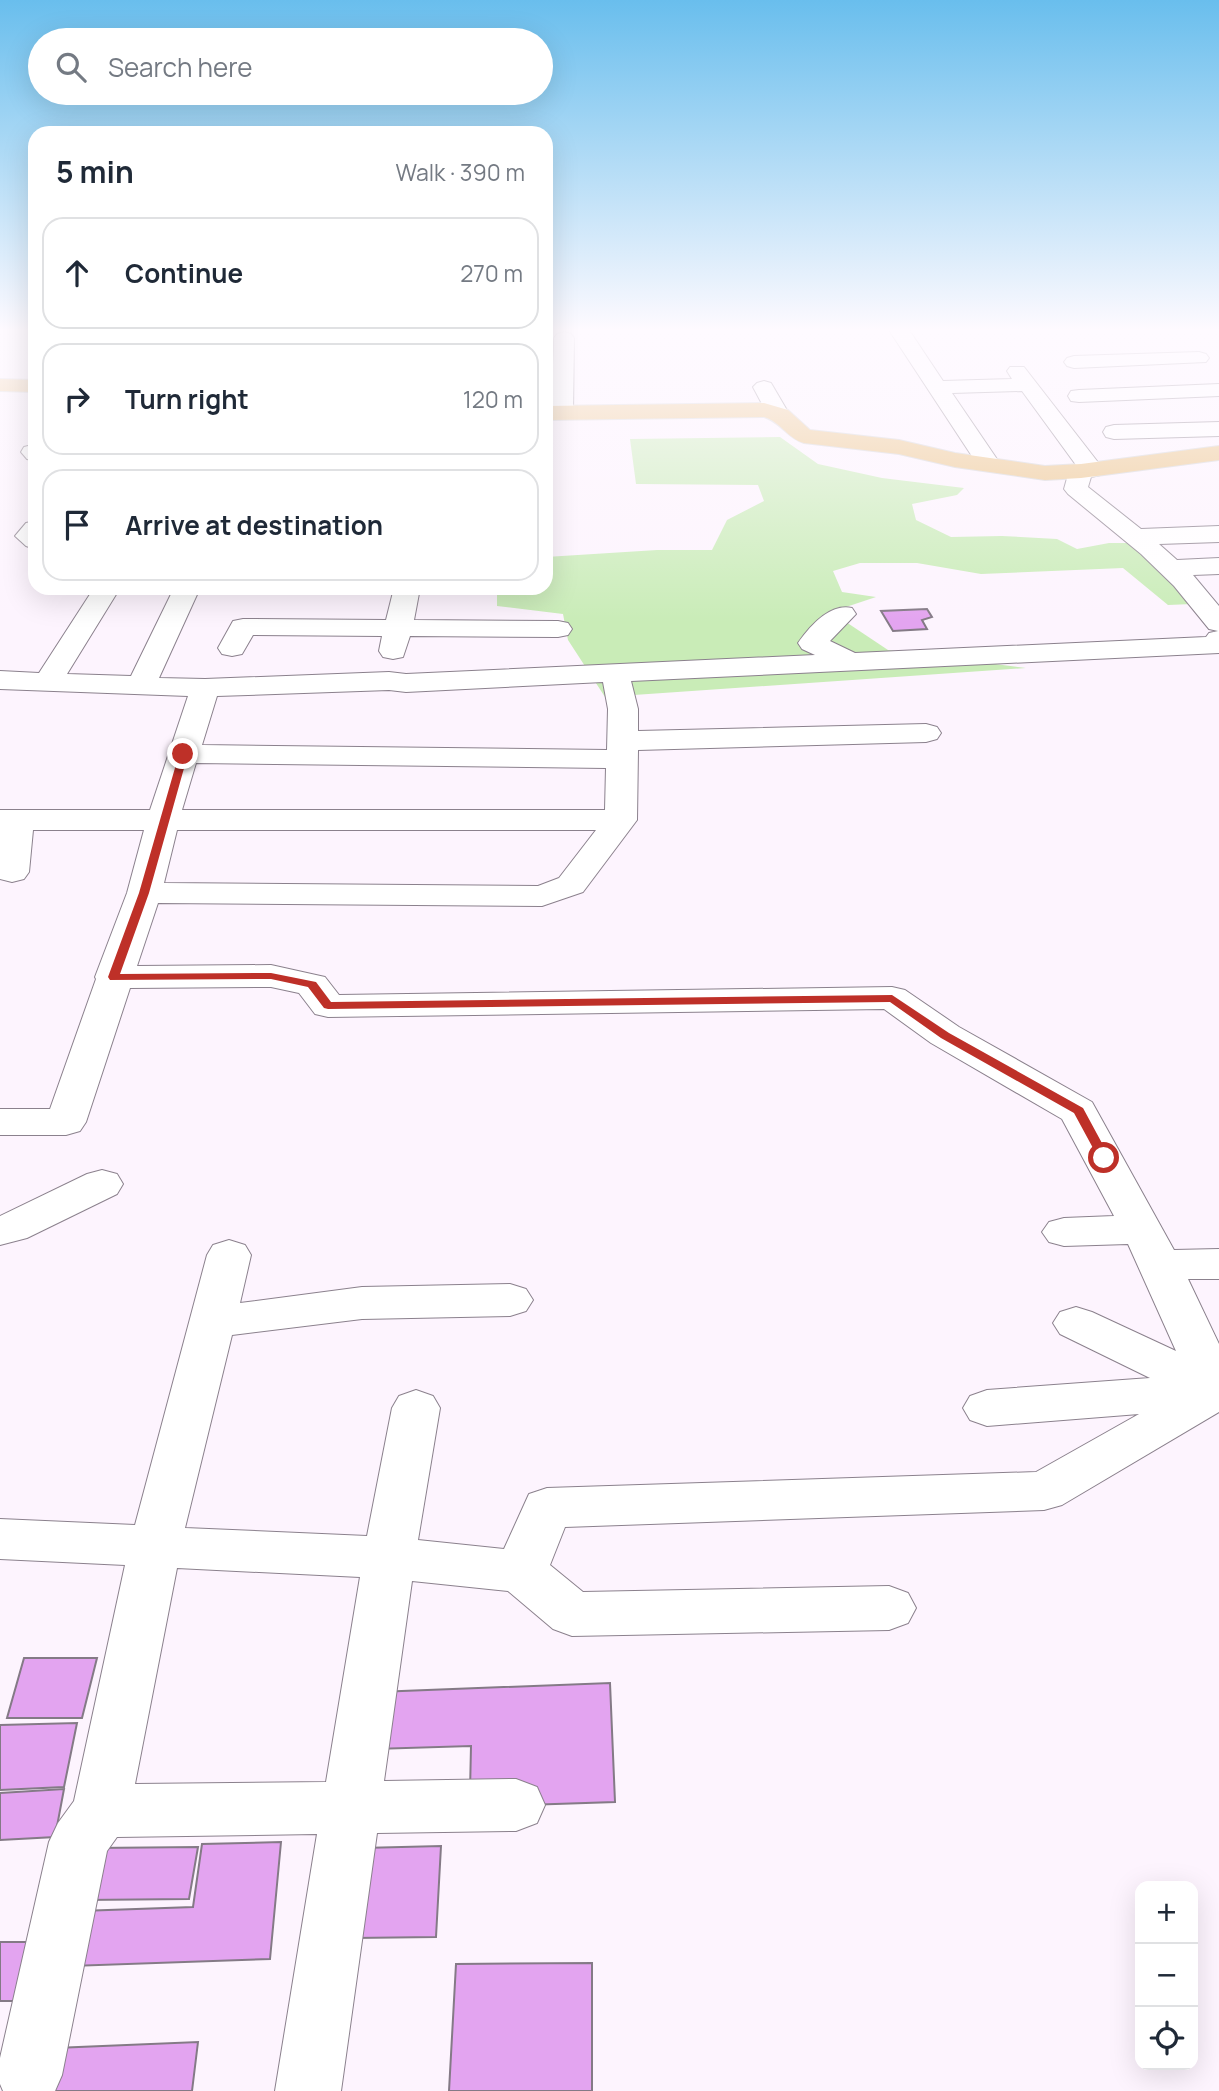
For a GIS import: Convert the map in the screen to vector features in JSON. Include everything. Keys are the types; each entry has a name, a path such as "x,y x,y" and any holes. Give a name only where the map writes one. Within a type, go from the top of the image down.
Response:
{"main road":[{"path":"795,428 804,436 899,447 1045,473"},
{"path":"1083,477 1219,453"}],"street":[{"path":"964,428 989,465"},
{"path":"1053,428 1083,477 1135,537 1209,599 1219,623"},
{"path":"1114,432 1219,429"},
{"path":"1045,473 1083,477"},
{"path":"1135,537 1219,534"},
{"path":"1170,568 1219,566"},
{"path":"48,681 103,595"},
{"path":"141,686 184,595"},
{"path":"390,681 396,627 405,595"},
{"path":"842,614 811,643 846,660"},
{"path":"232,648 243,627 558,629"},
{"path":"0,680 205,688 390,681 407,683 846,660 1217,645 1219,639"},
{"path":"144,893 542,896 571,885 621,820 623,709 615,673"},
{"path":"0,1122 66,1122 113,977 144,893 163,819 205,688"},
{"path":"183,754 622,750 926,733"},
{"path":"12,872 9,820 621,820"},
{"path":"113,977 271,976 312,985 328,1006 892,998 945,1035 1078,1111 1151,1247 1218,1393"},
{"path":"0,1231 12,1228 102,1184"},
{"path":"1064,1232 1151,1247 1219,1265"},
{"path":"29,2074 79,1842 101,1811 155,1546 229,1255"},
{"path":"212,1322 362,1303 510,1300"},
{"path":"1076,1323 1218,1393"},
{"path":"987,1408 1218,1393"},
{"path":"521,1571 547,1508 1044,1491 1218,1393"},
{"path":"308,2091 389,1558 416,1408"},
{"path":"0,1539 389,1558 521,1571 572,1614 889,1608"},
{"path":"101,1811 516,1805"}],"green space":[{"path":"780,437 818,464 882,478 964,488 957,495 912,504 916,520 951,537 1057,539 1077,549 1109,543 1131,543 1192,604 1168,605 1123,568 981,574 917,563 860,563 833,571 842,592 876,597 831,612 888,650 1026,668 605,697 568,640 563,614 497,606 497,595 553,595 553,557 657,550 712,550 727,520 764,501 758,485 636,484 630,439"}],"building":[{"path":"927,609 932,617 922,620 927,629 893,631 881,611"},
{"path":"24,1658 97,1658 82,1718 7,1718"},
{"path":"610,1683 615,1802 525,1805 470,1792 471,1746 374,1749 377,1692"},
{"path":"77,1723 64,1787 0,1790 0,1725"},
{"path":"64,1789 55,1837 0,1840 0,1793"},
{"path":"281,1842 270,1959 71,1966 80,1911 193,1907 202,1844"},
{"path":"441,1846 436,1937 354,1938 362,1848"},
{"path":"198,1847 189,1899 83,1900 94,1848"},
{"path":"0,1942 34,1942 18,2001 0,2001"},
{"path":"592,1963 592,2091 449,2091 456,1964"},
{"path":"198,2042 192,2091 47,2091 55,2048"}],"route":[{"path":"183,754 144,893 113,977 271,976 312,985 328,1006 892,998 945,1035 1078,1111 1104,1158"}]}
